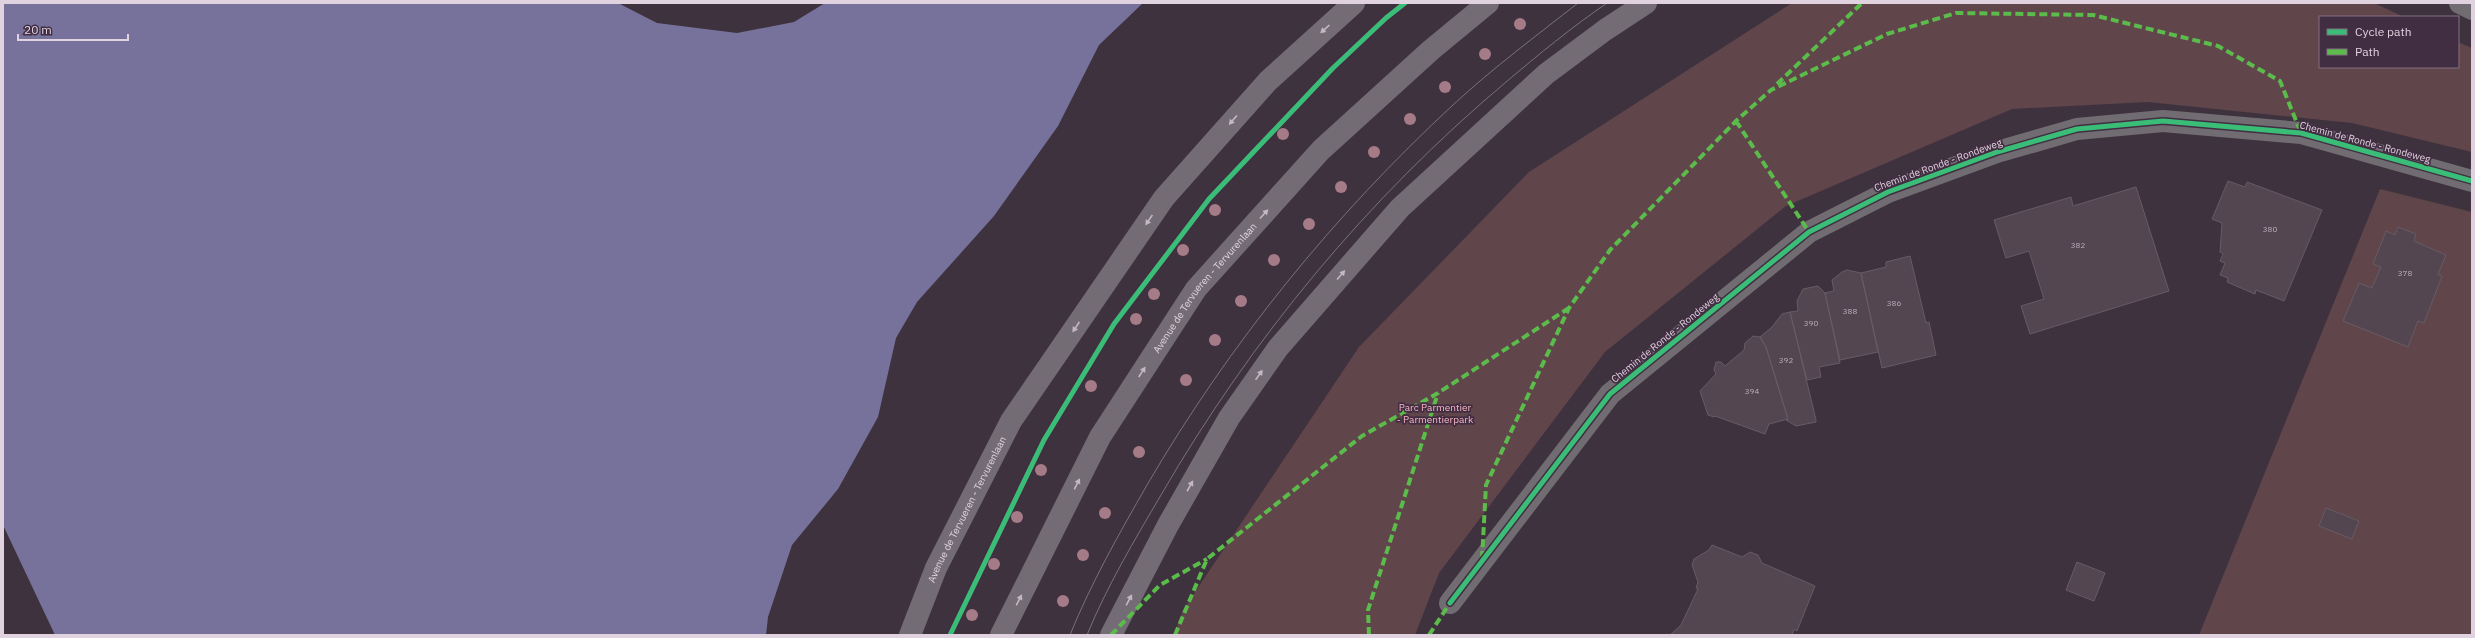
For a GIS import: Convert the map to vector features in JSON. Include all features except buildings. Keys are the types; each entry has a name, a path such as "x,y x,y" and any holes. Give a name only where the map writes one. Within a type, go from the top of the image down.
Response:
{"main road":[{"name":"Avenue de Tervueren - Tervurenlaan","path":"910,635 936,568 1011,421 1164,198 1268,81 1354,3"},
{"name":"Avenue de Tervueren - Tervurenlaan","path":"1001,635 1100,437 1196,290 1321,150 1431,50 1488,3"},
{"path":"1111,635 1168,526 1229,418 1278,348 1400,208 1546,74 1605,30 1646,3"}],"street":[{"path":"2460,3 2472,9"},
{"name":"Chemin de Ronde - Rondeweg","path":"1450,603 1610,394 1809,232 1888,192 1997,152 2077,130 2163,121 2301,133 2472,181"}],"green space":[{"name":"Parc Parmentier - Parmentierpark","path":"1792,3 2374,3 2402,16 2319,16 2319,68 2459,68 2459,42 2472,48 2472,152 2352,123 2148,102 2012,109 1786,206 1605,352 1439,573 1415,635 1174,635 1183,610 1359,347 1529,172"},
{"path":"2380,189 2472,212 2472,635 2199,635"}],"shaded area":[{"path":"3,3 618,3 657,23 737,33 794,22 825,3 1143,3 1099,45 1058,126 994,216 917,302 896,338 878,417 838,489 792,545 768,617 766,635 55,635 3,525"}],"tram line":[{"path":"1070,635 1096,578 1116,540 1179,432 1213,381 1286,283 1326,236 1409,147 1484,78 1578,3"},
{"path":"1087,635 1121,564 1196,437 1274,326 1316,274 1360,223 1406,174 1455,127 1543,51 1607,3"}],"marked path":[{"path":"1777,84 1862,3"},
{"path":"1482,559 1486,485 1569,308 1610,250 1736,121 1771,90 1887,34 1956,13 2093,15 2218,46 2280,81 2301,133"},
{"path":"1736,121 1809,232"},
{"path":"1175,635 1207,559 1362,436 1438,393 1569,308"},
{"path":"1369,635 1368,610 1438,393"},
{"path":"1111,635 1160,585 1207,559"},
{"path":"1429,635 1450,603"}],"cycle path":[{"path":"950,635 1044,440 1114,324 1209,199 1333,68 1386,18 1405,3"},
{"path":"1450,603 1610,394 1809,232 1888,192 1997,152 2077,129 2163,121 2301,133 2472,181"}]}
